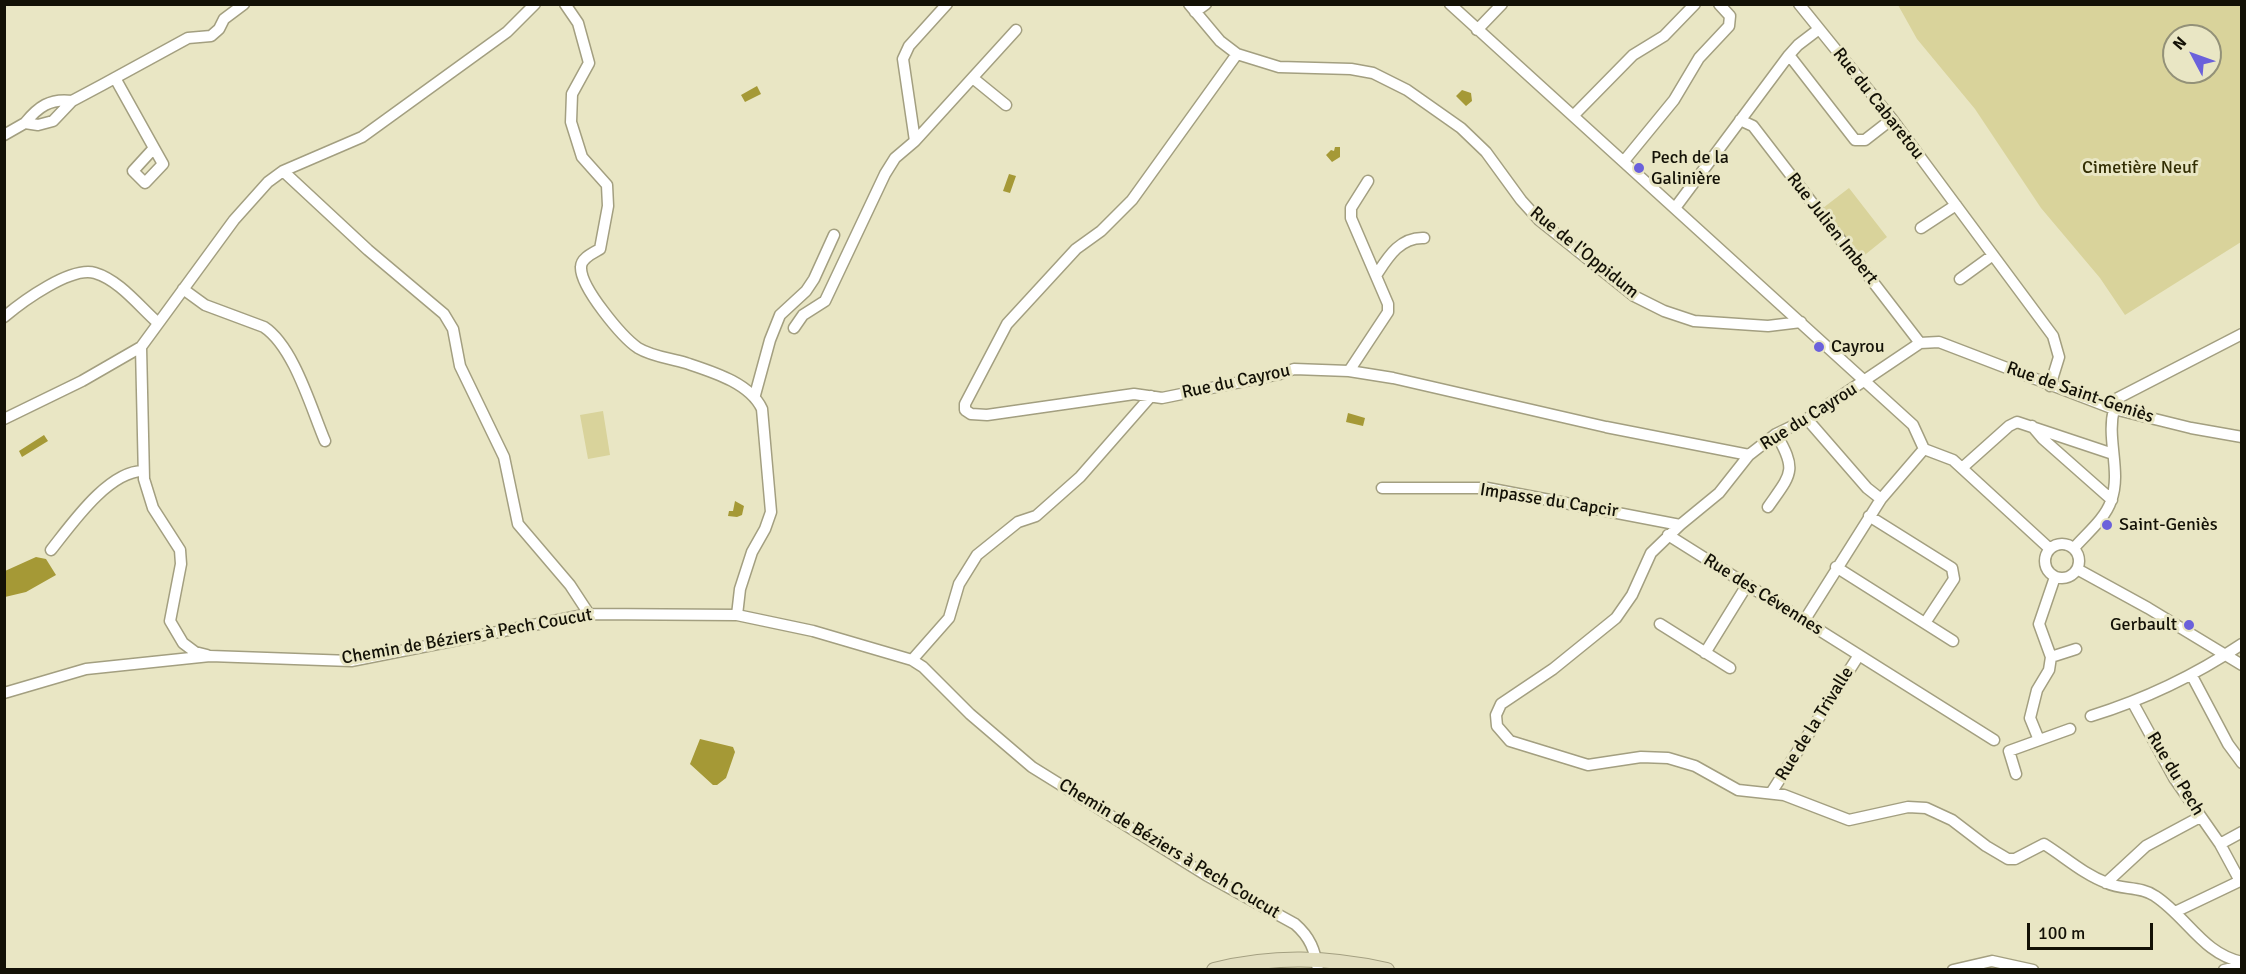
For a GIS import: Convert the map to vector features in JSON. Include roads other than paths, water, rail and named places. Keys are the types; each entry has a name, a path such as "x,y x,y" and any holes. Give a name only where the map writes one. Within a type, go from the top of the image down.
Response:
{"main road":[{"path":"1214,969 1274,958 1317,964 1387,969"}],"street":[{"path":"25,123 38,125 53,121 72,101 188,38 211,36 219,29 224,19 244,4"},
{"path":"4,419 82,381 141,347 157,322 234,220 268,182 283,171 362,137 507,32 535,4"},
{"path":"564,4 578,24 590,63 572,94 571,122 582,157 607,185 608,206 600,249 583,260 580,268 587,284 606,315 636,347 651,355 686,363 745,388 755,395 762,409 771,512 765,530 752,552 740,589 737,615"},
{"path":"915,141 903,59 909,46 947,4"},
{"path":"1206,4 1192,8 1220,41 1237,54"},
{"path":"1450,4 1913,425 1924,449 1948,457 1962,468 2050,549"},
{"path":"1477,30 1502,4"},
{"path":"1574,115 1633,55 1664,36 1695,4"},
{"path":"1624,161 1674,100 1699,58 1729,26 1730,16 1719,4"},
{"name":"Rue du Cabaretou","path":"1799,4 1892,119 2056,342 2059,349 2058,366 2050,386"},
{"path":"1675,208 1789,55 1819,29"},
{"path":"794,328 803,315 825,301 885,174 895,158 915,141 974,79 1016,30"},
{"name":"Rue de l'Oppidum","path":"1237,54 1279,67 1351,69 1373,74 1407,90 1461,128 1486,152 1521,200 1539,220 1634,296 1664,311 1694,321 1719,325 1772,326 1801,322"},
{"name":"Rue du Cayrou","path":"1237,54 1132,200 1101,231 1076,249 1007,324 970,394 965,410 971,414 987,415 1134,394 1162,398 1221,387 1294,369 1349,371 1436,387 1606,427 1749,455 1776,434 1807,419 1920,343"},
{"path":"1789,55 1855,140 1865,141 1892,119"},
{"path":"115,78 154,148"},
{"path":"974,79 1006,105"},
{"path":"4,135 25,123 35,111 52,101 72,101"},
{"name":"Rue Julien Imbert","path":"1740,120 1753,126 1920,343"},
{"path":"283,171 368,250 444,314 453,329 460,366 504,457 518,524 570,585 589,614"},
{"path":"1349,371 1388,312 1387,299 1377,274 1350,218 1351,208 1368,181"},
{"path":"1922,228 1956,205"},
{"path":"755,395 770,340 780,315 806,291 834,235"},
{"path":"1377,274 1394,249 1417,238 1424,238"},
{"path":"1960,279 1993,255"},
{"path":"4,316 27,299 80,272 95,273 116,284 157,322"},
{"path":"183,289 205,305 272,333 294,367 326,441"},
{"path":"1772,326 1780,312 1777,301"},
{"path":"2074,548 2101,518 2112,500 2115,475 2111,425 2112,408 2116,399 2145,386 2241,334"},
{"name":"Rue de Saint-Geniès","path":"1920,343 1939,342 2112,408 2241,438"},
{"path":"141,347 143,471 153,508 180,550 181,564 170,621 183,643 195,651 210,656"},
{"path":"2126,412 2134,396 2145,386"},
{"path":"912,660 949,618 959,584 977,555 1018,522 1036,516 1080,477 1151,396"},
{"path":"1807,419 1867,488 1881,499"},
{"path":"1962,468 2009,426 2017,422 2032,425 2097,451 2113,454"},
{"path":"2032,425 2043,439 2112,500"},
{"path":"1768,507 1789,477 1791,464 1776,434"},
{"path":"1804,621 1869,516 1924,449"},
{"path":"1749,455 1719,493 1668,535 1651,553 1632,595 1616,618 1553,669 1501,704 1496,715 1497,726 1510,741 1588,765 1641,757 1668,758 1695,766 1738,790 1784,795 1849,820 1908,807 1926,808 1952,820 1986,846 2008,859 2015,859 2044,844 2083,872 2106,883 2145,891 2175,912 2210,949 2241,964"},
{"path":"51,550 87,508 116,479 129,472 143,471"},
{"name":"Impasse du Capcir","path":"1382,488 1487,488 1680,525"},
{"path":"1869,516 1952,568 1954,579 1925,623"},
{"name":"Rue des Cévennes","path":"1668,535 1994,740"},
{"path":"2064,544 2074,548 2079,558 2077,569 2065,578 2055,577 2045,564 2050,549 2064,544"},
{"path":"1836,567 1953,641"},
{"path":"2077,569 2148,608 2241,665"},
{"path":"2039,740 2030,717 2037,690 2049,670 2051,657 2039,624 2055,577"},
{"path":"1705,653 1747,585"},
{"name":"Chemin de Béziers à Pech Coucut","path":"4,693 86,669 210,656 351,661 589,614 737,615 813,632 912,660 923,667 970,714 1032,767 1206,875 1295,924 1306,933 1317,964"},
{"path":"1660,624 1730,668"},
{"path":"2091,716 2133,703 2192,676 2241,644"},
{"path":"2051,657 2076,649"},
{"name":"Rue de la Trivalle","path":"1771,793 1859,655"},
{"path":"2192,676 2228,744 2241,763"},
{"name":"Rue du Pech","path":"2133,703 2174,778 2220,844 2241,880"},
{"path":"2016,774 2009,751 2070,729"},
{"path":"2106,883 2146,846 2200,817"},
{"path":"2220,844 2241,832"},
{"path":"2175,912 2241,880"},
{"path":"1953,969 1992,961 2033,969"},
{"path":"2224,969 2241,964"}],"place":[{"name":"Pech de la Galinière","path":"1639,168"},
{"name":"Cayrou","path":"1819,347"},
{"name":"Saint-Geniès","path":"2107,525"},
{"name":"Gerbault","path":"2189,625"}],"park label":[{"name":"Cimetière Neuf","path":"2140,168"}]}
